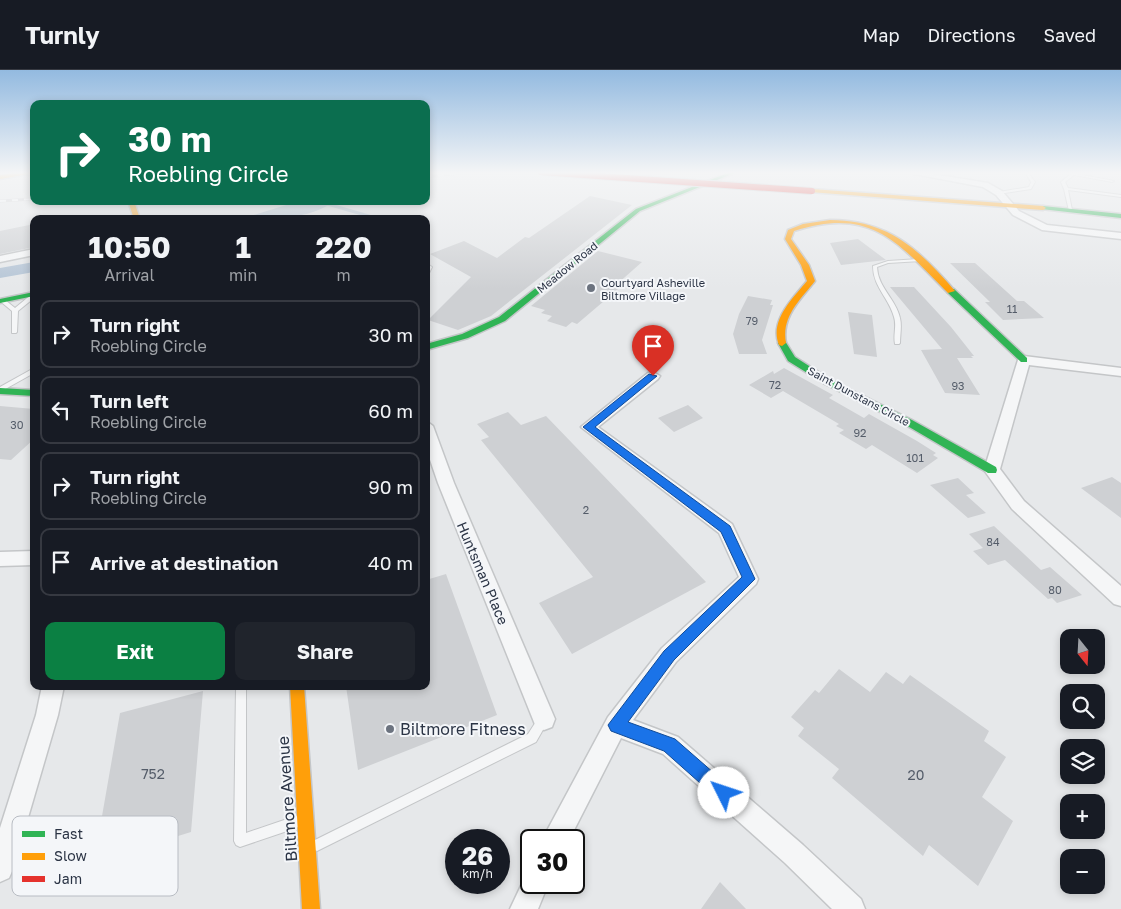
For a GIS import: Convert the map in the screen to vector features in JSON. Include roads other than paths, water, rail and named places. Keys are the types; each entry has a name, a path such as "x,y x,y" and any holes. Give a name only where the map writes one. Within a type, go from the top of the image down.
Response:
{"main road":[{"name":"Meadow Road","path":"430,346 465,336 502,319 637,211"},
{"path":"1080,211 1121,216"},
{"name":"Saint Dunstans Circle","path":"992,470 908,422 828,382 791,358 781,341 781,325 793,304 811,282 808,269 800,260 788,239 790,230 818,220 882,231 895,238 1024,360"},
{"path":"2,301 30,296"},
{"path":"0,390 30,393"},
{"name":"Biltmore Avenue","path":"296,690 311,909"}],"street":[{"path":"1016,211 1023,218 1045,228 1121,236"},
{"path":"0,259 30,253"},
{"path":"1121,372 1024,360 992,470 1018,505 1121,598"},
{"path":"561,829 616,725 669,655 749,579 726,529 588,427 653,376"},
{"name":"Huntsman Place","path":"430,437 446,483 544,719"},
{"path":"0,558 30,558"},
{"path":"16,816 52,690"},
{"path":"616,725 670,745 794,854 851,909"},
{"path":"0,870 12,828"},
{"path":"524,909 531,894"}],"lane":[{"path":"897,343 898,316 882,290 874,272 874,266 888,262 919,260"},
{"path":"14,332 15,311 30,298"},
{"path":"2,301 15,311"},
{"path":"0,390 30,372"},
{"path":"241,690 240,841 305,819"},
{"path":"307,850 532,738 544,719"}],"water":[{"path":"266,211 315,211 302,215 254,215"},
{"path":"30,263 30,273 0,278 0,268"}],"waterway":[{"path":"352,211 365,215"}],"place":[{"name":"Courtyard Asheville Biltmore Village","path":"591,288"},
{"name":"Biltmore Fitness","path":"390,729"}]}
